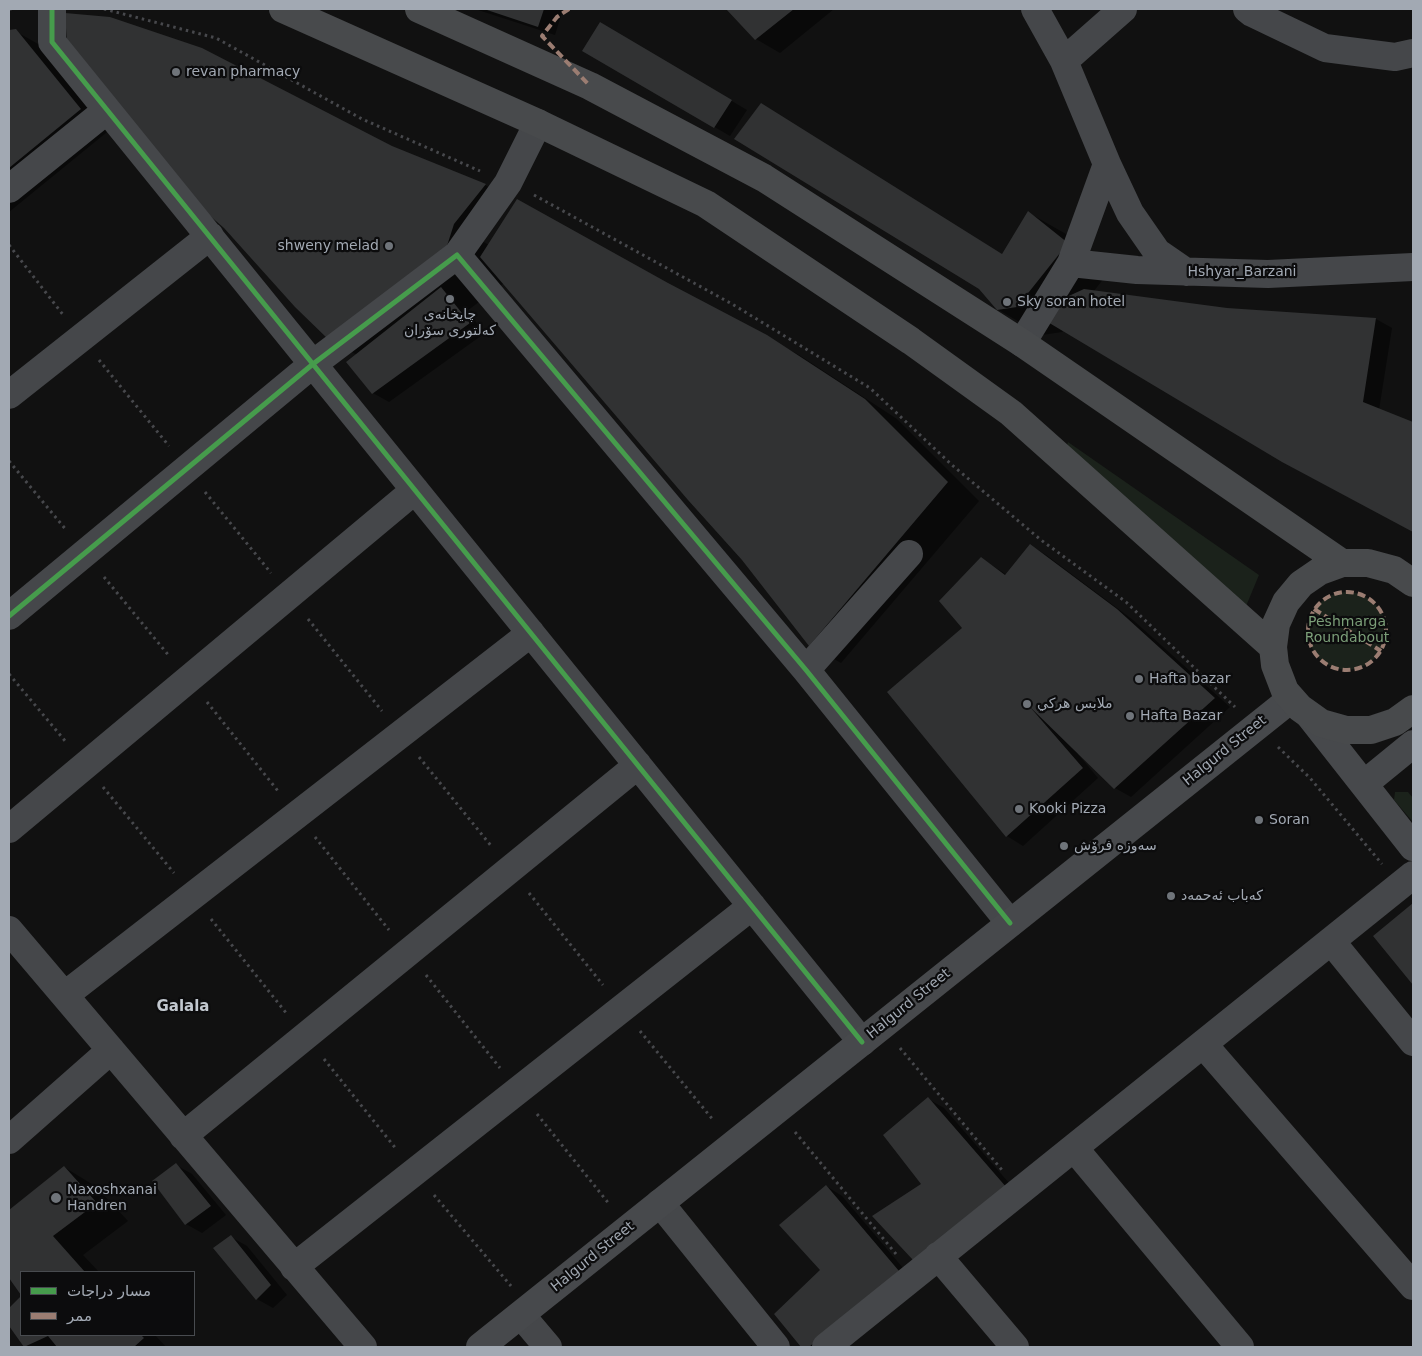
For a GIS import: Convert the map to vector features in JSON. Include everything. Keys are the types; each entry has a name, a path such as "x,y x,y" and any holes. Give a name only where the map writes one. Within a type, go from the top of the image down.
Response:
{"highway":[{"path":"283,9 538,123 706,204 911,341 1011,413 1273,647"},
{"path":"419,9 590,86 764,178 1022,343 1342,563"},
{"path":"1411,717 1371,730 1333,727 1301,708 1278,674 1273,647 1276,624 1280,612 1292,593 1310,576 1331,566 1342,563 1368,562 1400,573 1413,583"}],"main road":[{"name":"Halgurd Street","path":"480,1347 1256,726 1301,708"},
{"path":"1301,708 1413,847"},
{"path":"1364,784 1413,744"}],"street":[{"path":"52,9 52,42 752,906 872,1034"},
{"path":"1035,9 1064,61 1107,164 1130,213 1157,252 1186,272"},
{"path":"1064,61 1123,9"},
{"path":"1247,9 1326,48 1395,57 1413,53"},
{"path":"9,189 107,110"},
{"path":"9,616 313,364 457,255 508,183 538,123"},
{"path":"1022,343 1070,263 1107,164"},
{"path":"9,395 210,236"},
{"path":"457,255 806,670 1010,924"},
{"name":"Hshyar_Barzani","path":"1070,263 1137,270 1268,274 1413,267"},
{"path":"9,829 415,490"},
{"path":"806,670 908,554"},
{"path":"64,996 531,633"},
{"path":"183,1136 638,765"},
{"path":"826,1347 1406,880"},
{"path":"294,1267 752,906"},
{"path":"9,930 363,1347"},
{"path":"1330,941 1413,1042"},
{"path":"1203,1044 1413,1286"},
{"path":"9,1140 111,1050"},
{"path":"1074,1148 1240,1347"},
{"path":"660,1203 776,1347"},
{"path":"938,1256 1015,1347"},
{"path":"525,1311 548,1347"}],"path":[{"path":"104,9 216,38 362,119 546,200 732,304 870,388 952,465 1041,540 1126,602 1310,778 1406,880"},
{"path":"9,245 81,338"},
{"path":"9,461 189,679 629,1228"},
{"path":"9,674 193,896 525,1311"},
{"path":"872,1034 1020,1191"},
{"path":"776,1110 914,1276"}],"green space":[{"path":"1068,442 1259,575 1244,611 1065,452"},
{"name":"Peshmarga Roundabout","path":"1339,592 1355,592 1369,598 1380,609 1386,623 1386,639 1380,653 1369,664 1355,670 1339,670 1325,664 1314,653 1308,639 1308,623 1314,609 1325,598"},
{"path":"1395,792 1408,792 1413,798 1413,822 1394,800"}],"building":[{"path":"484,9 544,9 538,27"},
{"path":"726,9 794,9 755,40"},
{"path":"65,13 110,17 202,48 392,146 486,184 454,224 446,249 329,340 295,307 224,228 201,208 67,44"},
{"path":"600,22 732,100 714,128 582,51"},
{"path":"16,29 81,109 9,168 9,30"},
{"path":"761,103 1002,254 1028,211 1068,243 1017,307 997,310 979,289 734,139"},
{"path":"517,199 668,283 767,335 865,399 948,482 809,646 742,560 688,500 480,257"},
{"path":"441,287 470,323 372,394 346,362"},
{"path":"1084,289 1227,308 1376,318 1363,402 1413,422 1413,532 1282,462 1046,321 1060,300"},
{"path":"1030,544 1117,609 1215,698 1114,789 1030,707 1083,768 1006,837 887,692 962,628 939,601 981,557 1005,575"},
{"path":"1413,903 1413,985 1373,936"},
{"path":"928,1097 1007,1188 913,1260 872,1216 921,1184 883,1135"},
{"path":"176,1163 211,1206 185,1225 152,1181"},
{"path":"64,1166 97,1203 53,1236 84,1271 20,1271 20,1294 9,1278 9,1210"},
{"path":"826,1185 899,1271 809,1347 801,1347 774,1314 820,1270 779,1225"},
{"path":"231,1235 271,1285 256,1300 213,1248"},
{"path":"20,1297 20,1336 48,1336 24,1347 9,1326 9,1308"},
{"path":"48,1336 142,1336 144,1338 134,1347 57,1347"}],"marked path":[{"path":"569,9 557,17 542,36 590,86"},
{"path":"1339,592 1355,592 1369,598 1380,609 1386,623 1386,631 1386,639 1380,653 1369,664 1355,670 1339,670 1325,664 1314,653 1308,639 1308,623 1314,609 1325,598 1339,592"},
{"path":"1314,609 1381,651"}],"cycle path":[{"path":"52,9 52,42 862,1042"},
{"path":"9,616 313,364 457,255 806,670 1010,923"}],"place":[{"name":"revan pharmacy","path":"176,72"},
{"name":"shweny melad","path":"389,246"},
{"name":"چایخانەی کەلتوری سۆران","path":"450,299"},
{"name":"Sky soran hotel","path":"1007,302"},
{"name":"Hafta bazar","path":"1139,679"},
{"name":"ملابس هركي","path":"1027,704"},
{"name":"Hafta Bazar","path":"1130,716"},
{"name":"Kooki Pizza","path":"1019,809"},
{"name":"Soran","path":"1259,820"},
{"name":"سەوزە فرۆش","path":"1064,846"},
{"name":"کەباب ئەحمەد","path":"1171,896"},
{"name":"Naxoshxanai Handren","path":"56,1198"}],"district":[{"name":"Galala","path":"183,1007"}]}
